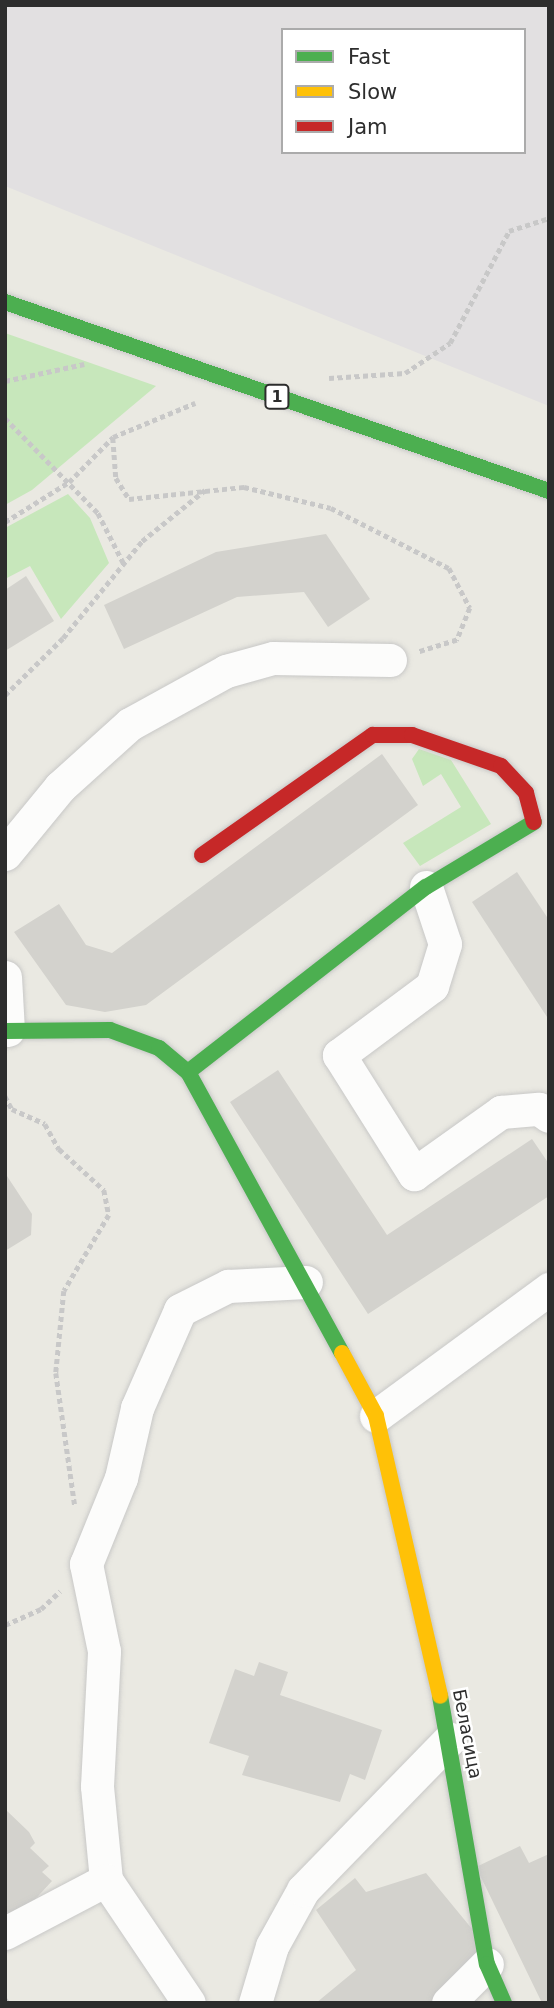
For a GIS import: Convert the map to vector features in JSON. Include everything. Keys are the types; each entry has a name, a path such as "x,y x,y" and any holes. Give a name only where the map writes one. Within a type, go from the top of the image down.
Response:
{"street":[{"name":"1","path":"5,302 549,491"},
{"path":"5,854 60,787 130,724 226,671 273,658 390,660"},
{"path":"5,977 7,1031 110,1030 159,1048 188,1072 426,887 535,825 526,793 501,766 412,735 373,735 202,855"},
{"path":"426,887 445,944 432,986 339,1055 414,1174 501,1112 538,1109 549,1116"},
{"name":"Беласица","path":"188,1072 306,1282 376,1416 450,1739 487,1964 504,2003"},
{"path":"189,2003 106,1880 97,1786 104,1651 86,1564 121,1478 136,1408 180,1310 228,1286 306,1282"},
{"path":"376,1416 549,1289"},
{"path":"255,2003 272,1946 303,1890 450,1739"},
{"path":"5,1933 106,1880"},
{"path":"448,2003 487,1964"}],"path":[{"path":"322,379 405,373 450,343 509,230 549,218"},
{"path":"5,381 95,362"},
{"path":"5,522 69,482 113,438 240,384"},
{"path":"5,418 98,513 124,564"},
{"path":"113,438 116,478 129,499 244,487 331,508 449,568 470,608 457,640 390,660"},
{"path":"5,695 63,638 142,541 205,489"},
{"path":"5,1096 12,1109 46,1124 59,1149 104,1190 109,1215 64,1291 56,1373 77,1514"},
{"path":"5,1625 41,1609 86,1564"}],"shaded area":[{"path":"5,5 549,5 549,406 5,186"}],"green space":[{"path":"5,333 156,386 32,490 5,505"},
{"path":"68,494 90,518 109,563 61,619 30,566 5,579 5,528"},
{"path":"419,749 451,760 491,824 420,866 403,843 461,807 441,774 423,786 412,759"}],"building":[{"path":"326,534 370,599 328,627 304,592 237,597 124,649 104,605 216,552"},
{"path":"26,576 54,621 5,651 5,590"},
{"path":"382,754 418,805 146,1005 105,1012 66,1005 14,932 59,904 86,945 112,953"},
{"path":"517,872 549,920 549,1020 472,902"},
{"path":"278,1070 387,1235 532,1139 549,1164 549,1196 368,1314 230,1102"},
{"path":"5,1173 32,1214 31,1235 5,1251"},
{"path":"259,1662 288,1672 280,1695 382,1730 365,1780 350,1774 340,1802 242,1775 249,1756 209,1743 235,1669 254,1676"},
{"path":"5,1809 29,1832 35,1843 30,1848 49,1866 42,1872 52,1881 16,1920 5,1910"},
{"path":"520,1846 529,1863 549,1854 549,2003 542,2003 476,1867"},
{"path":"426,1873 477,1935 483,1953 440,2003 316,2003 356,1970 316,1910 355,1878 366,1892"}],"traffic: fast":[{"path":"5,302 549,491"},
{"path":"188,1072 426,887 534,822"},
{"path":"5,1031 110,1030 159,1048 188,1072 342,1353"},
{"path":"440,1696 487,1964 504,2003"}],"traffic: slow":[{"path":"342,1353 376,1416 440,1696"}],"traffic: jam":[{"path":"202,855 373,735 412,735 501,766 526,793 534,822"}]}
